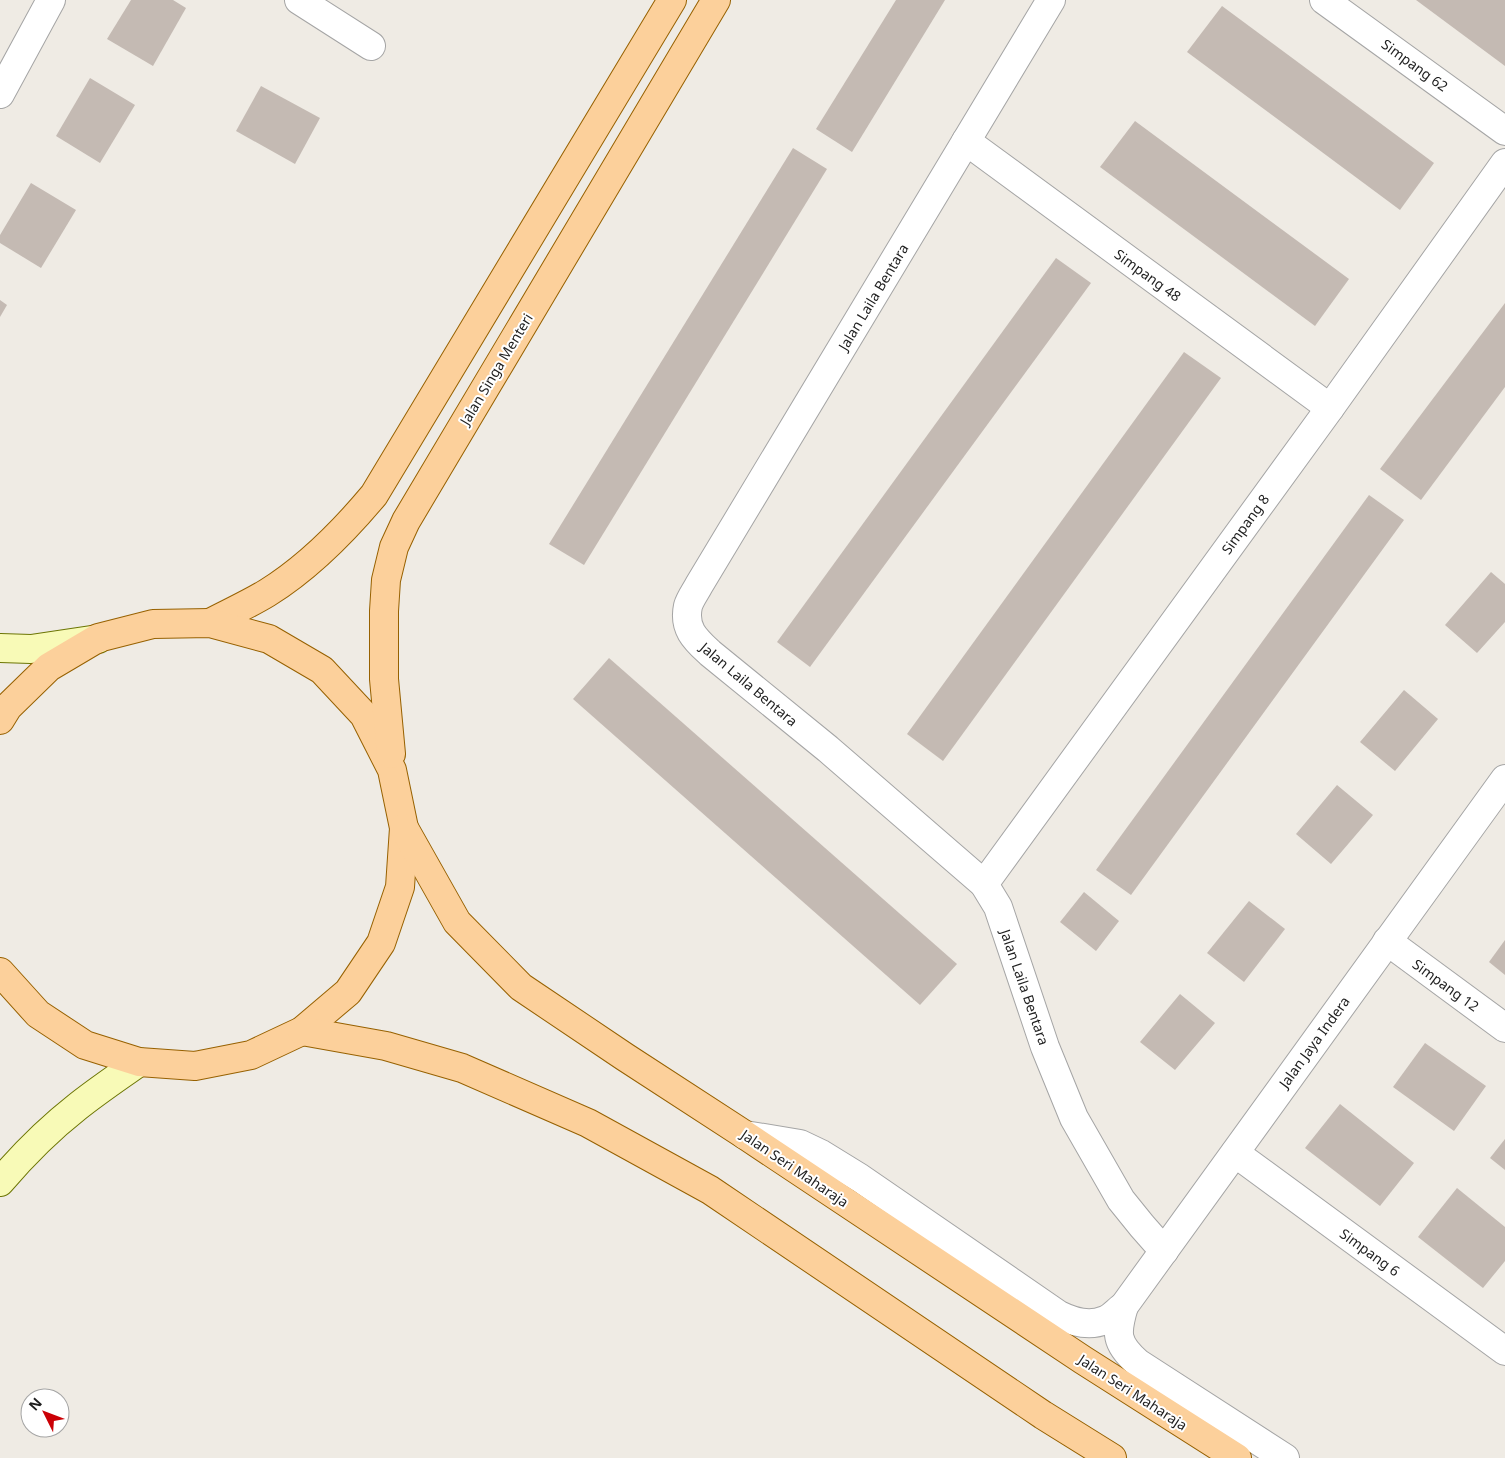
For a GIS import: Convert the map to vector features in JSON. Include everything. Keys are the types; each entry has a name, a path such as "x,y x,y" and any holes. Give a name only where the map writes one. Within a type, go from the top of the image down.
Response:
{"main road":[{"path":"210,623 268,593 296,574 346,528 374,495 672,0"},
{"name":"Jalan Singa Menteri","path":"392,770 384,679 384,647 386,580 394,547 411,513 716,0"},
{"path":"0,648 31,649 98,638 153,624 210,623 269,638 322,670 364,715 392,770 404,828 400,887 381,943 348,992 302,1031 251,1055 195,1066 139,1062 85,1045 38,1014 0,972"},
{"path":"0,720 8,707 49,667 98,638"},
{"name":"Jalan Seri Maharaja","path":"404,828 457,922 521,987 625,1058 745,1135 1083,1360 1236,1458"},
{"path":"302,1031 386,1046 462,1068 588,1124 710,1190 1042,1415 1112,1458"},
{"path":"0,1182 33,1146 77,1107 139,1062"}],"street":[{"path":"0,94 51,0"},
{"path":"299,0 371,46"},
{"name":"Jalan Laila Bentara","path":"1052,0 699,585 688,606 688,625 694,639 828,749 984,884 998,907 1045,1047 1074,1118 1121,1200 1164,1251"},
{"name":"Simpang 62","path":"1324,0 1505,131"},
{"name":"Simpang 48","path":"966,141 1330,408"},
{"name":"Simpang 8","path":"984,884 1330,408 1505,163"},
{"name":"Jalan Jaya Indera","path":"1124,1306 1505,779"},
{"name":"Simpang 12","path":"1387,941 1505,1028"},
{"path":"745,1135 800,1144 821,1154 860,1178 1059,1315 1074,1322 1090,1324 1106,1320 1124,1306"},
{"name":"Simpang 6","path":"1235,1153 1505,1351"},
{"path":"1124,1306 1118,1325 1118,1336 1122,1346 1129,1355 1138,1363 1285,1458"}],"building":[{"path":"131,0 173,0 186,8 153,66 107,39"},
{"path":"896,0 945,0 852,152 816,129"},
{"path":"1416,0 1505,0 1505,66"},
{"path":"1222,6 1434,163 1400,210 1187,52"},
{"path":"90,78 135,105 100,163 56,136"},
{"path":"261,86 320,118 295,164 236,131"},
{"path":"1135,121 1349,279 1315,326 1100,167"},
{"path":"793,148 827,169 584,565 549,544"},
{"path":"31,183 76,210 41,268 0,243 0,235"},
{"path":"1056,258 1091,283 810,667 777,642"},
{"path":"0,300 7,305 0,317"},
{"path":"1505,303 1505,387 1421,500 1380,469"},
{"path":"1184,352 1221,378 943,761 907,734"},
{"path":"1369,495 1404,520 1131,895 1096,870"},
{"path":"1491,572 1505,584 1505,622 1477,653 1445,625"},
{"path":"609,658 957,964 920,1005 573,699"},
{"path":"1404,690 1438,719 1395,771 1360,742"},
{"path":"1337,785 1373,815 1331,864 1296,834"},
{"path":"1084,892 1119,921 1096,951 1060,922"},
{"path":"1249,901 1285,929 1244,982 1207,953"},
{"path":"1505,940 1505,975 1489,962"},
{"path":"1180,994 1215,1023 1175,1070 1140,1042"},
{"path":"1425,1043 1486,1086 1454,1131 1393,1087"},
{"path":"1340,1104 1414,1163 1380,1206 1305,1148"},
{"path":"1505,1139 1505,1170 1490,1158"},
{"path":"1457,1188 1505,1227 1505,1261 1483,1288 1418,1237"}]}
